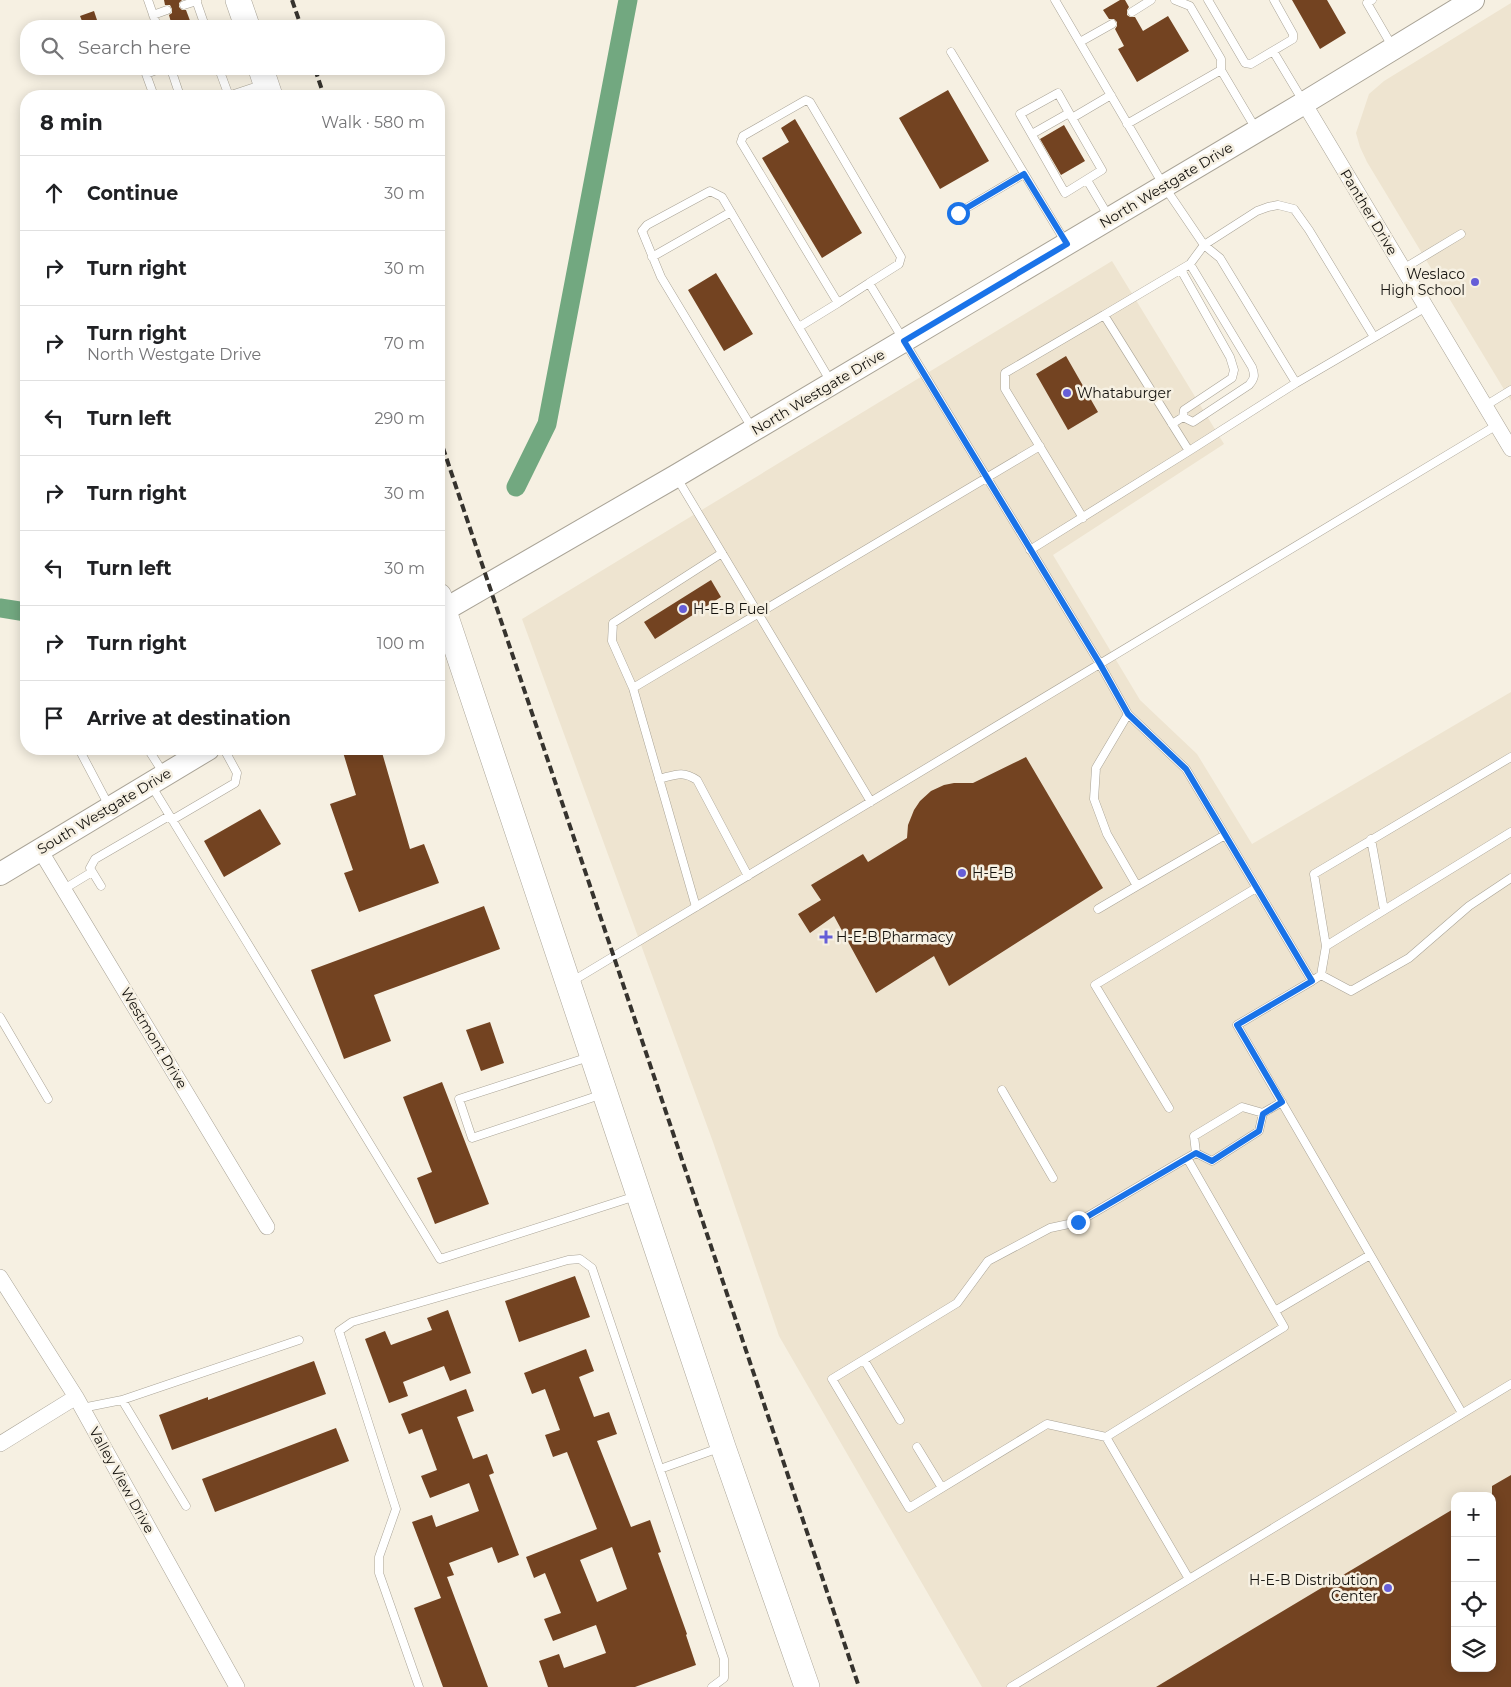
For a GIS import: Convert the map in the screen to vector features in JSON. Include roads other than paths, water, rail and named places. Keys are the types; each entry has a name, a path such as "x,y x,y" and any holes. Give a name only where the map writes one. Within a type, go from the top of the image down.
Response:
{"main road":[{"path":"238,0 245,20"},
{"path":"445,621 569,983 723,1447 807,1687"}],"street":[{"name":"North Westgate Drive","path":"445,603 676,476 1304,103 1473,0"},
{"name":"Panther Drive","path":"1304,103 1511,449"},
{"name":"South Westgate Drive","path":"0,874 198,755"},
{"name":"Westmont Drive","path":"40,850 267,1226"},
{"name":"Valley View Drive","path":"0,1277 79,1403 237,1687"},
{"path":"0,1444 79,1403"}],"lane":[{"path":"148,0 154,20"},
{"path":"1055,0 1164,186 1204,245 1220,258 1296,383"},
{"path":"1132,12 1152,0"},
{"path":"1175,0 1190,6 1221,60 1221,70 1257,131"},
{"path":"1208,0 1245,63 1251,64 1293,39 1293,34 1274,0"},
{"path":"184,5 196,1 203,20"},
{"path":"1368,1 1394,48"},
{"path":"153,15 167,10"},
{"path":"1080,42 1112,24"},
{"path":"1273,51 1304,103"},
{"path":"951,52 1067,244"},
{"path":"1127,124 1221,70"},
{"path":"146,75 152,90"},
{"path":"173,75 178,90"},
{"path":"221,75 226,90"},
{"path":"246,90 266,83"},
{"path":"1058,93 1102,170 1065,193 1032,134 1020,114 1058,93"},
{"path":"1032,134 1111,95"},
{"path":"799,327 838,303 899,264 901,257 810,102 806,100 743,136 741,142 838,303"},
{"path":"958,213 1024,174"},
{"path":"1086,180 1110,218"},
{"path":"753,430 661,277 642,231 647,225 710,191 722,197 832,383"},
{"path":"1083,518 1005,388 1005,373 1181,270 1190,264 1204,245 1257,212 1278,205 1294,209 1309,230 1374,338"},
{"path":"652,257 731,212"},
{"path":"1404,269 1461,234"},
{"path":"1183,418 1193,422 1248,385 1255,375 1252,366 1190,264"},
{"path":"1181,270 1230,357 1234,370 1232,378 1184,410 1183,418"},
{"path":"869,283 1100,664 1128,714 1186,769 1312,981"},
{"path":"1030,550 1189,452 1296,383 1426,307"},
{"path":"1104,315 1189,452"},
{"path":"1485,406 1511,390"},
{"path":"1172,424 1183,418"},
{"path":"569,983 1497,425"},
{"path":"633,688 1040,446"},
{"path":"676,476 871,802"},
{"path":"696,908 633,688 612,640 613,623 722,553"},
{"path":"1128,714 1096,768 1094,799 1108,834 1137,886"},
{"path":"82,755 110,808"},
{"path":"150,755 170,818 440,1260 639,1195"},
{"path":"101,886 90,868 95,859 235,783 237,773 227,755"},
{"path":"1462,1413 1237,1025 1321,975 1326,946 1314,874 1511,757"},
{"path":"659,779 688,774 697,780 748,876"},
{"path":"1326,946 1511,832"},
{"path":"1098,909 1224,834"},
{"path":"1371,839 1384,910"},
{"path":"64,889 92,872"},
{"path":"1321,975 1351,991 1409,958 1469,906 1511,878"},
{"path":"1169,1108 1095,985 1256,888"},
{"path":"0,1018 48,1099"},
{"path":"593,1055 459,1098 472,1138 605,1093"},
{"path":"1002,1090 1053,1178"},
{"path":"1196,1153 1212,1161 1259,1131 1263,1114 1282,1102"},
{"path":"1196,1153 1194,1136 1242,1107 1263,1114"},
{"path":"1187,1158 1284,1327 1106,1437 1047,1424 908,1508 832,1380 957,1303 988,1261 1050,1228 1078,1222 1187,1158 1196,1153"},
{"path":"1275,1311 1370,1255"},
{"path":"419,1687 379,1573 379,1557 396,1509 338,1331 352,1322 568,1260 580,1259 592,1268 724,1659 724,1678 712,1687"},
{"path":"79,1403 122,1400 299,1340"},
{"path":"864,1360 900,1420"},
{"path":"1011,1687 1511,1384"},
{"path":"122,1400 186,1506"},
{"path":"1106,1437 1189,1579"},
{"path":"660,1469 723,1447"},
{"path":"917,1447 942,1488"}],"waterway":[{"path":"516,487 547,424 628,0"},
{"path":"0,608 20,611"}],"railway":[{"path":"292,0 299,20"},
{"path":"317,75 322,90"},
{"path":"445,454 859,1687"}],"place":[{"name":"Weslaco High School","path":"1475,282"},
{"name":"Whataburger","path":"1067,393"},
{"name":"H-E-B Fuel","path":"683,609"},
{"name":"H-E-B","path":"962,873"},
{"name":"H-E-B Pharmacy","path":"826,937"},
{"name":"H-E-B Distribution Center","path":"1388,1588"}]}
